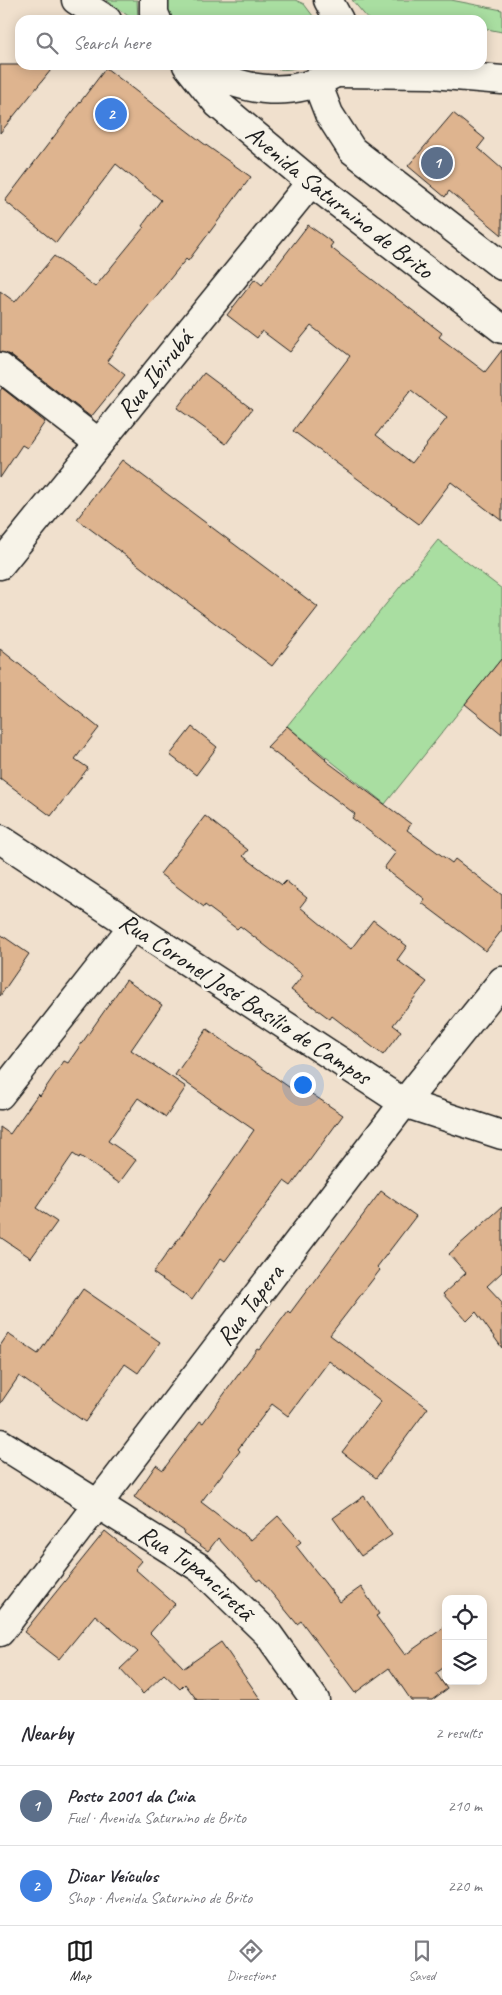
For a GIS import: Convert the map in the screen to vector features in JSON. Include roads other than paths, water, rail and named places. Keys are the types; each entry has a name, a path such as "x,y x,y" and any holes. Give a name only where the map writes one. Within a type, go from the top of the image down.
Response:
{"street":[{"path":"76,0 98,15"},
{"path":"154,0 155,15"},
{"path":"328,0 336,15"},
{"name":"Avenida Saturnino de Brito","path":"191,70 218,104 311,182 502,329"},
{"path":"205,70 235,83 270,91 293,90 330,74 432,74 502,80"},
{"name":"Avenida Saturnino de Brito","path":"330,74 329,114 352,150 502,266"},
{"name":"Rua Ibirubá","path":"0,565 311,182"},
{"path":"0,367 99,443"},
{"name":"Rua Coronel José Basílio de Campos","path":"0,839 404,1103 502,1134"},
{"path":"0,1095 133,926"},
{"name":"Rua Tapera","path":"0,1632 404,1103 502,981"},
{"name":"Rua Tupanciretã","path":"0,1443 200,1568 268,1634 315,1700"}],"place":[{"name":"Dicar Veículos","path":"111,114"},
{"name":"Posto 2001 da Cuia","path":"437,163"}]}
